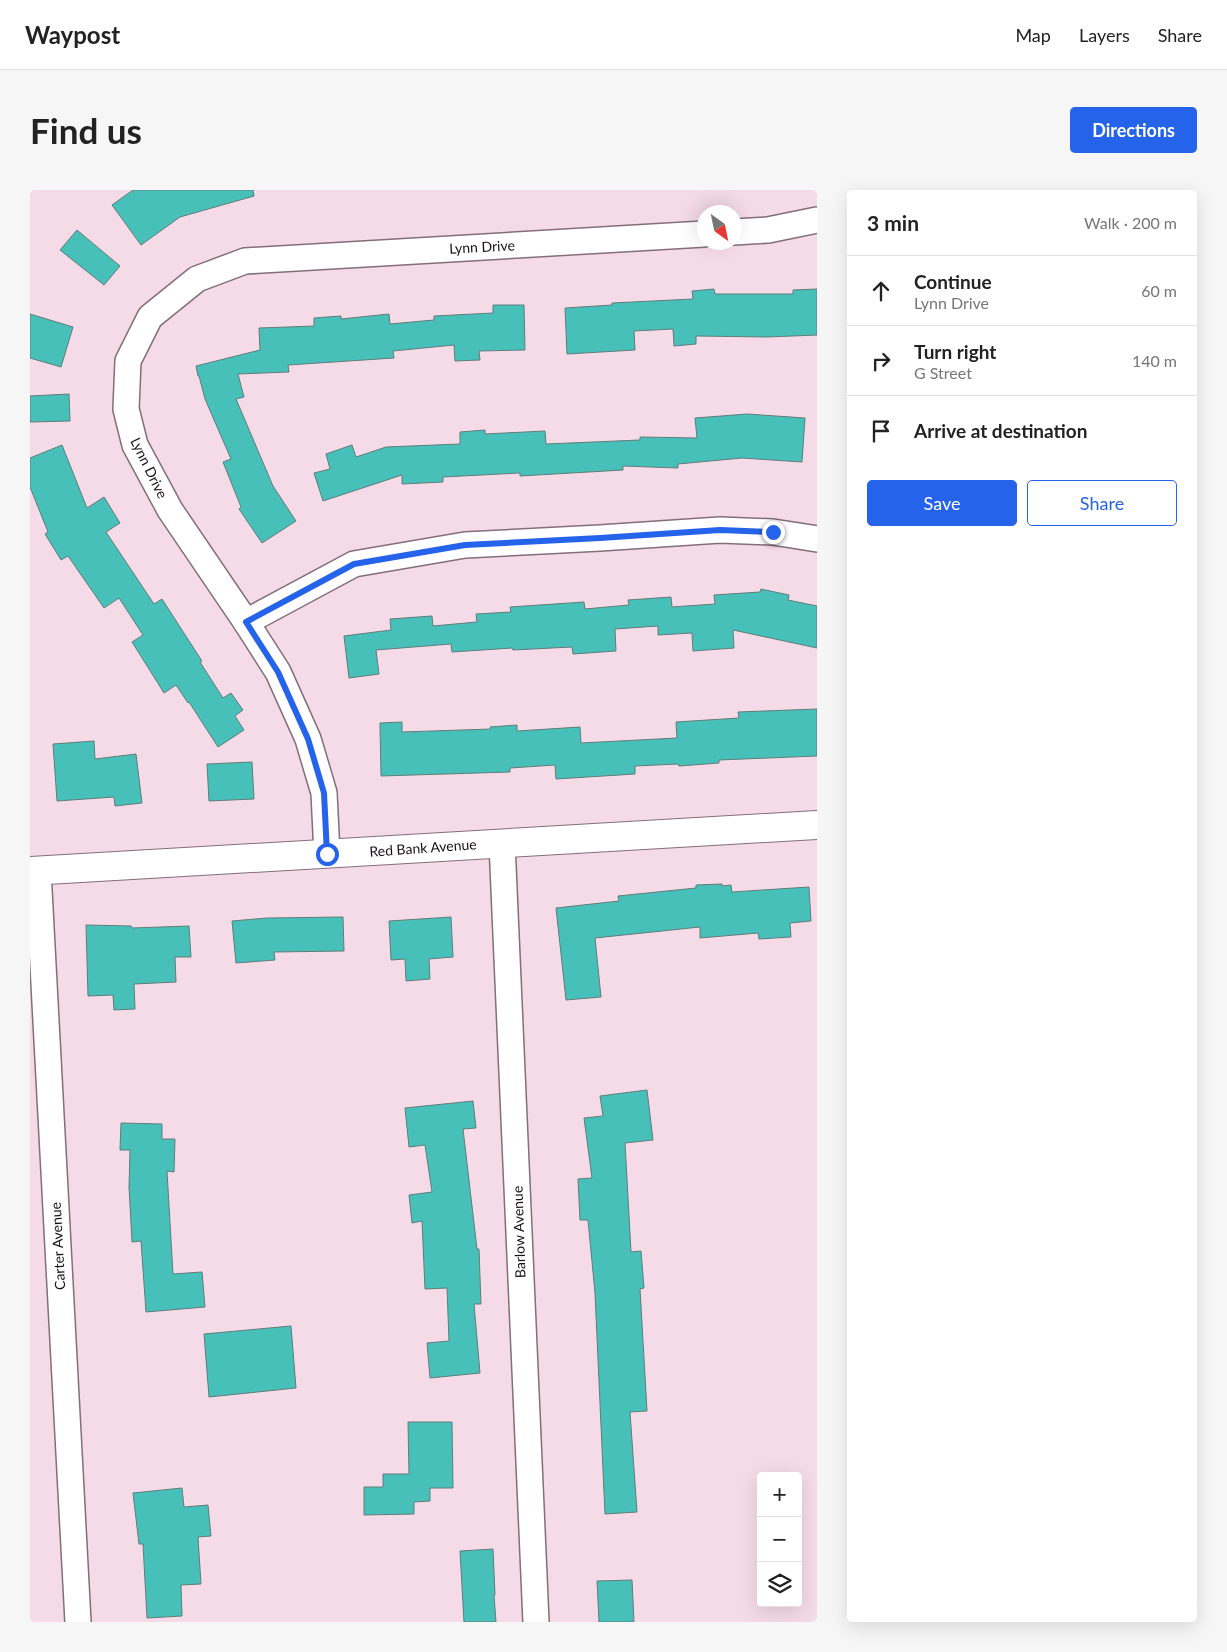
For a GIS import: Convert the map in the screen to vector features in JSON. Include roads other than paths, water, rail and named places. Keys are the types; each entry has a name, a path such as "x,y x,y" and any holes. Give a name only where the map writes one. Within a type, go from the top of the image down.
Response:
{"street":[{"path":"742,232 768,230 817,220"},
{"name":"Lynn Drive","path":"327,854 324,793 308,739 278,672 170,510 134,445 126,410 128,361 150,317 197,279 245,261 697,234"},
{"path":"246,622 354,564 465,545 720,530 773,532 817,539"},
{"name":"Red Bank Avenue","path":"34,871 817,825"},
{"name":"Barlow Avenue","path":"502,843 536,1622"},
{"name":"Carter Avenue","path":"34,871 78,1622"}]}
